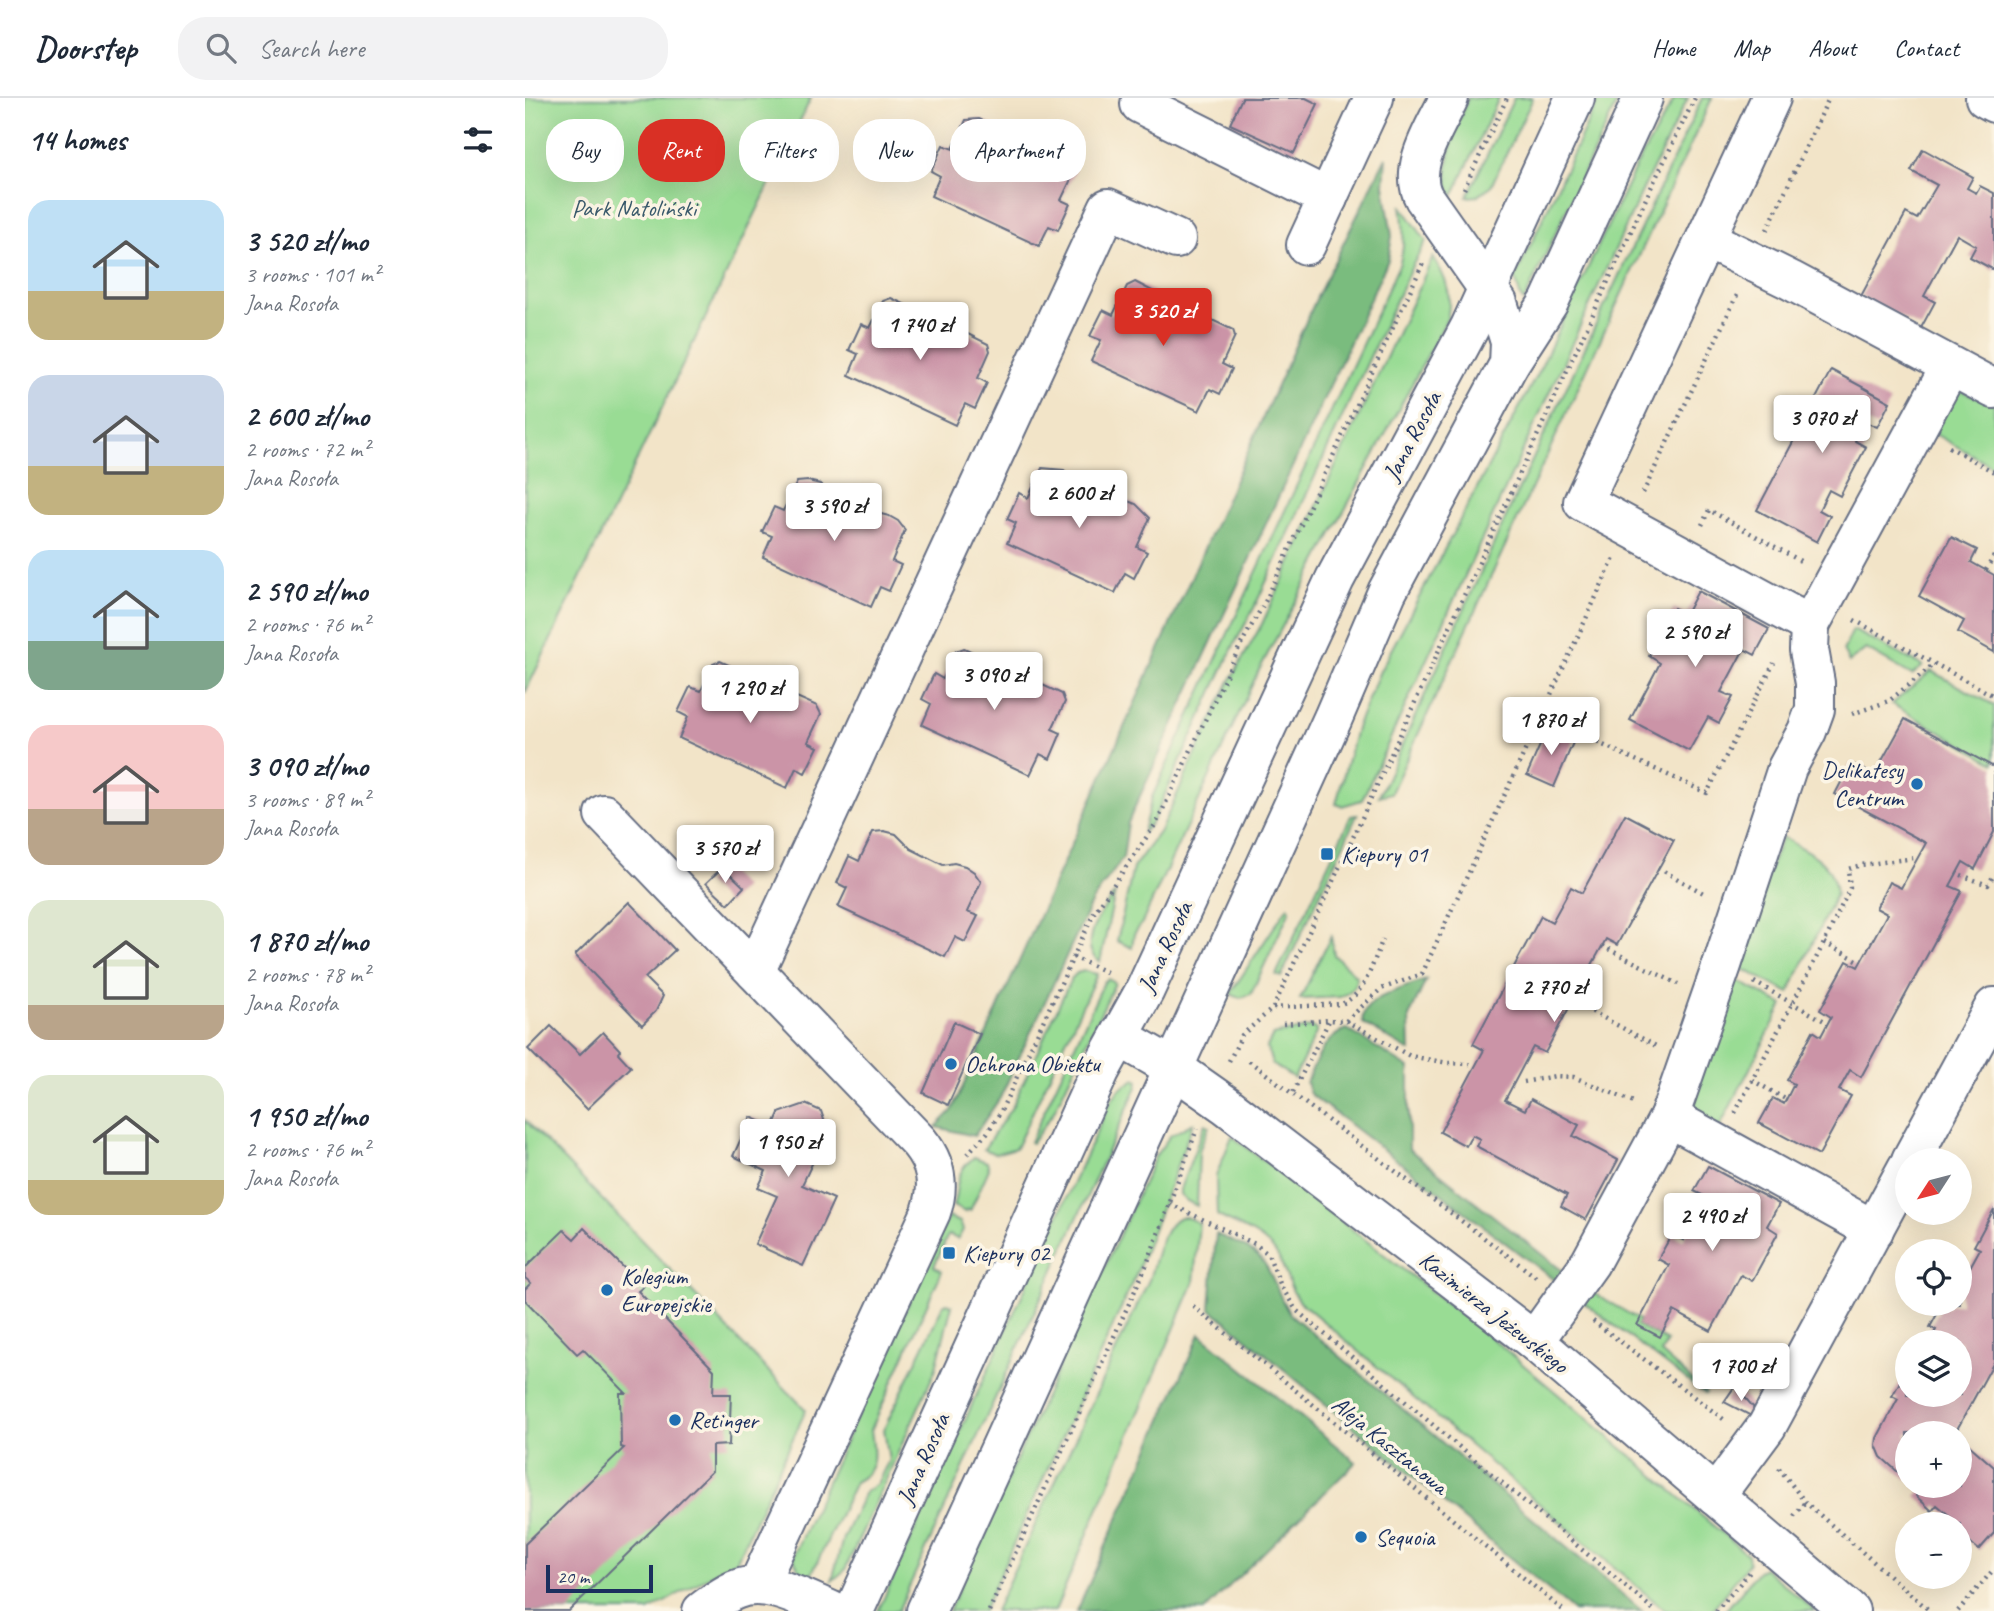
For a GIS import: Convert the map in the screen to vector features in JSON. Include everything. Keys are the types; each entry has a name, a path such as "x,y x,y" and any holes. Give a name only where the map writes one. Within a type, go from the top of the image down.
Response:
{"street":[{"path":"1306,245 1374,98"},
{"path":"1448,98 1419,164 1418,184 1424,198 1498,303 1510,342 1509,364"},
{"name":"Jana Rosoła","path":"854,1611 1100,1071 1145,990 1335,579 1460,346 1575,98"},
{"path":"926,1611 1333,718 1376,615 1509,364 1549,303 1643,98"},
{"path":"1771,98 1583,502 1823,602"},
{"path":"1985,98 1994,103"},
{"path":"1140,104 1328,198"},
{"path":"755,971 1108,208 1176,239"},
{"path":"1706,239 1994,389"},
{"path":"1534,1341 1590,1263 1668,1117 1710,1001 1787,768 1807,731 1815,709 1815,683 1809,650 1823,602 1950,367"},
{"path":"604,814 919,1142 934,1167 937,1185 931,1212 758,1586"},
{"path":"1918,1148 1994,1007"},
{"name":"Kazimierza Jeżewskiego","path":"1120,1037 1172,1067 1226,1105 1534,1341 1850,1611"},
{"path":"1668,1117 1874,1230"},
{"path":"1714,1496 1767,1426 1895,1191"},
{"path":"702,1611 737,1589 758,1586 778,1590 832,1611"}],"path":[{"path":"1459,198 1507,98"},
{"path":"1227,1064 1242,1035 1273,1009 1649,192 1695,98"},
{"path":"1638,504 1829,98"},
{"path":"937,1185 998,1119 1096,908 1151,832 1166,804 1240,646 1266,600 1425,259"},
{"path":"1917,429 1994,472"},
{"path":"1700,529 1709,510 1823,602 1994,696"},
{"path":"1346,1021 1381,989 1422,974 1616,552"},
{"path":"1986,570 1994,556"},
{"path":"1541,716 1707,793 1776,660"},
{"path":"1807,731 1889,701 1934,664"},
{"path":"1719,1145 1850,888 1848,869 1915,858"},
{"path":"1658,868 1738,912"},
{"path":"1961,875 1991,887 1994,875"},
{"path":"1273,1009 1341,1004 1349,1001 1360,989 1383,939"},
{"path":"1824,943 1861,962"},
{"path":"1602,946 1710,1001"},
{"path":"1073,957 1121,979"},
{"path":"1561,995 1688,1062"},
{"path":"1793,1002 1828,1023"},
{"path":"1293,1092 1329,1020"},
{"path":"1283,1024 1346,1021 1410,1056 1470,1065"},
{"path":"1249,1061 1767,1452 1805,1502 1930,1611"},
{"path":"1524,1082 1555,1076 1574,1077 1668,1117"},
{"path":"1752,1080 1787,1100"},
{"path":"989,1611 1147,1264 1200,1122"},
{"path":"1170,1204 1255,1244 1268,1254 1281,1286 1296,1310 1655,1611"},
{"name":"Aleja Kasztanowa","path":"1193,1306 1564,1611"},
{"path":"1958,1611 1994,1569"}],"green space":[{"name":"Park Natoliński","path":"525,98 811,98 801,119 739,119 739,182 771,182 525,693"},
{"path":"1468,98 1499,98 1453,196 1447,175 1448,162"},
{"path":"1514,98 1533,98 1491,186 1477,196 1467,197"},
{"path":"1599,98 1619,98 1524,301 1515,278"},
{"path":"1675,98 1688,98 1643,189 1362,800 1342,806 1336,804 1357,725 1380,671 1542,365 1636,166"},
{"path":"1702,98 1712,98 1391,793 1379,796 1510,508"},
{"path":"1386,157 1384,185 1392,236 1388,260 1133,811 1128,823 1123,858 1092,901 1000,1098 974,1136 936,1127 952,1111 1317,297"},
{"path":"1401,205 1426,241 1153,820 1142,834 1152,797 1400,263 1403,248"},
{"path":"1433,257 1447,286 1447,319 1258,672 1141,925 1134,934 1132,948 1117,941 1133,868 1160,831 1229,683 1262,624"},
{"path":"1957,389 1994,404 1994,467 1931,432"},
{"path":"1853,630 1923,666 1912,675 1866,649 1849,662 1843,651"},
{"path":"1931,671 1994,705 1994,763 1892,704"},
{"path":"1357,815 1281,977 1276,975 1351,816"},
{"path":"1782,837 1811,853 1825,865 1834,882 1836,894 1789,993 1733,964"},
{"path":"1115,893 1100,962 1093,955 1090,938 1098,918"},
{"path":"1288,906 1290,910 1251,994 1240,998 1230,994"},
{"path":"1331,936 1334,955 1356,976 1354,986 1340,997 1300,999"},
{"path":"1084,971 1097,974 1016,1148 995,1154 984,1149 1012,1107 1071,979"},
{"path":"1730,977 1783,1005 1718,1130 1693,1113 1690,1093"},
{"path":"1108,979 1115,983 1053,1113 1032,1143 1030,1142 1104,982"},
{"path":"1426,980 1409,1017 1410,1051 1363,1023 1363,1015 1376,1000"},
{"path":"1312,1027 1317,1031 1294,1078 1272,1064 1267,1047 1273,1035"},
{"path":"1347,1029 1409,1068 1409,1149 1569,1276 1562,1286 1310,1094 1306,1082 1322,1051 1332,1038"},
{"path":"1135,1079 1138,1081 1137,1087 898,1611 878,1611 1110,1102 1119,1090"},
{"name":"Kolegium Europejskie","path":"525,1120 806,1410 737,1560 649,1611 525,1611"},
{"path":"1193,1123 1136,1275 983,1611 949,1611 1156,1155 1170,1136"},
{"path":"1205,1124 1209,1126 1199,1151 1197,1206 1180,1195 1180,1189"},
{"path":"1232,1136 1500,1345 1748,1555 1749,1563 1711,1611 1666,1611 1298,1300 1272,1248 1250,1232 1217,1215 1216,1176"},
{"path":"974,1157 987,1162 989,1169 970,1211 967,1209 965,1212 953,1206 960,1174"},
{"path":"948,1217 960,1222 963,1230 958,1239 948,1235 934,1266 942,1271 871,1430 874,1453 871,1466 863,1477 855,1482 808,1582 801,1575 793,1556"},
{"path":"1180,1217 1199,1223 1194,1282 1055,1611 995,1611 1149,1280 1163,1236"},
{"path":"1216,1234 1257,1255 1269,1270 1290,1314 1642,1611 1574,1611 1210,1308"},
{"path":"1586,1289 1640,1320 1637,1325 1667,1341 1661,1353 1706,1393 1578,1298"},
{"path":"943,1305 952,1305 935,1371 845,1570 832,1581 843,1538 865,1492 877,1484 889,1460 884,1429"},
{"path":"1200,1334 1356,1462 1204,1611 1077,1611"},
{"path":"1764,1568 1815,1611 1725,1611 1758,1571"}],"building":[{"path":"1242,98 1306,98 1318,104 1294,153 1230,124"},
{"path":"943,145 950,148 950,182 1070,182 1061,200 1070,204 1058,230 1049,226 1039,246 931,196 940,176 936,174 936,160"},
{"path":"1923,149 1973,177 1967,188 1976,193 1980,186 1994,193 1994,270 1970,257 1976,246 1957,235 1924,296 1935,302 1921,328 1861,296 1906,213 1917,219 1937,185 1911,171"},
{"path":"1135,282 1162,296 1164,309 1195,324 1197,319 1206,317 1233,330 1235,336 1222,364 1232,369 1220,394 1210,389 1199,411 1091,361 1101,340 1090,336 1103,310 1113,315 1127,286"},
{"path":"891,298 917,310 920,318 918,323 950,338 960,330 988,344 990,351 978,378 987,383 975,409 965,404 955,425 849,375 858,354 849,350 861,324 870,328 883,301"},
{"path":"1831,370 1890,402 1877,427 1865,422 1857,436 1855,441 1866,447 1840,496 1829,490 1819,510 1830,516 1817,542 1757,510"},
{"path":"1042,468 1064,470 1081,486 1111,500 1125,500 1136,504 1150,518 1137,547 1147,552 1134,578 1125,573 1115,593 1007,543 1016,523 1007,519 1019,493 1028,498"},
{"path":"797,482 820,484 837,500 867,514 889,516 898,521 905,530 892,561 901,565 889,591 880,587 871,607 763,557 772,536 762,532 774,507 783,511"},
{"path":"1951,537 1977,550 1971,562 1994,575 1994,652 1958,632 1964,621 1919,596"},
{"path":"1698,591 1769,629 1755,655 1744,649 1721,692 1733,697 1719,723 1708,717 1689,751 1630,720 1660,663 1649,656 1674,608 1686,614"},
{"path":"964,648 992,661 992,674 1024,688 1026,684 1034,681 1062,694 1065,702 1052,729 1061,733 1050,759 1040,754 1030,775 922,725 931,704 922,699 934,674 943,679 956,651"},
{"path":"720,661 746,673 751,681 748,687 780,702 782,697 790,694 817,706 821,714 808,742 818,747 805,773 796,768 787,788 679,738 688,717 678,712 690,687 701,691 713,664"},
{"path":"1905,719 1994,767 1994,832 1975,869 1963,862 1950,886 1962,891 1861,1077 1850,1070 1839,1090 1851,1096 1819,1155 1759,1123 1773,1098 1784,1104 1794,1084 1787,1080 1813,1031 1821,1036 1831,1017 1820,1010 1847,961 1858,967 1887,914 1876,908 1889,882 1901,888 1926,843 1835,794 1851,763 1874,775"},
{"path":"1548,727 1575,738 1554,787 1527,775"},
{"path":"1625,814 1674,840 1617,945 1606,939 1575,996 1563,991 1559,999 1571,1004 1545,1053 1533,1047 1505,1100 1525,1110 1531,1099 1579,1125 1573,1136 1618,1160 1586,1220 1561,1206 1567,1195 1476,1146 1480,1139 1472,1135 1466,1146 1440,1132 1484,1050 1473,1044 1541,916 1552,922 1571,887 1582,893"},
{"path":"873,832 896,834 911,849 943,865 954,863 965,866 974,872 981,882 967,912 978,916 965,942 955,937 945,957 838,907 847,888 837,883 849,856 859,861"},
{"path":"723,867 744,887 728,904 706,883"},
{"path":"629,902 675,950 645,978 663,996 656,1011 642,1025 575,955"},
{"name":"Ochrona Obiektu","path":"954,1022 980,1034 948,1105 923,1093"},
{"path":"551,1026 580,1054 603,1032 631,1067 587,1109 528,1049"},
{"path":"805,1104 821,1111 824,1120 819,1130 826,1134 802,1185 834,1199 803,1266 755,1244 777,1196 758,1188 766,1171 733,1156 751,1117 773,1127 779,1113"},
{"path":"1708,1166 1779,1204 1767,1226 1778,1233 1752,1281 1741,1275 1711,1331 1674,1311 1660,1337 1637,1325 1669,1265 1658,1259 1672,1234 1683,1240 1688,1229 1677,1223 1684,1212 1695,1218 1706,1197 1694,1191"},
{"path":"1994,1209 1994,1362 1972,1402 1972,1330 1936,1330 1930,1327 1936,1316 1972,1316 1972,1263 1980,1249 1974,1246"},
{"name":"Retinger","path":"584,1228 643,1287 638,1291 714,1370 713,1394 731,1394 729,1445 712,1446 712,1471 569,1611 525,1611 525,1544 624,1448 621,1447 620,1393 626,1393 583,1349 577,1354 525,1300 525,1289 531,1283 525,1278 525,1268 564,1230 574,1239"},
{"path":"1735,1386 1760,1415 1757,1419 1724,1402"},
{"path":"1895,1405 1895,1407 1969,1407 1962,1421 1895,1421 1895,1469 1881,1457 1876,1445"},
{"path":"1972,1448 1994,1467 1994,1533 1979,1550 1972,1544 1972,1512 1945,1512 1937,1505 1932,1511 1918,1498 1972,1498"}],"place":[{"name":"Delikatesy Centrum","path":"1917,784"},
{"name":"Kiepury 01","path":"1327,854"},
{"name":"Ochrona Obiektu","path":"951,1064"},
{"name":"Kiepury 02","path":"949,1253"},
{"name":"Kolegium Europejskie","path":"607,1290"},
{"name":"Retinger","path":"675,1420"},
{"name":"Sequoia","path":"1361,1537"}]}
